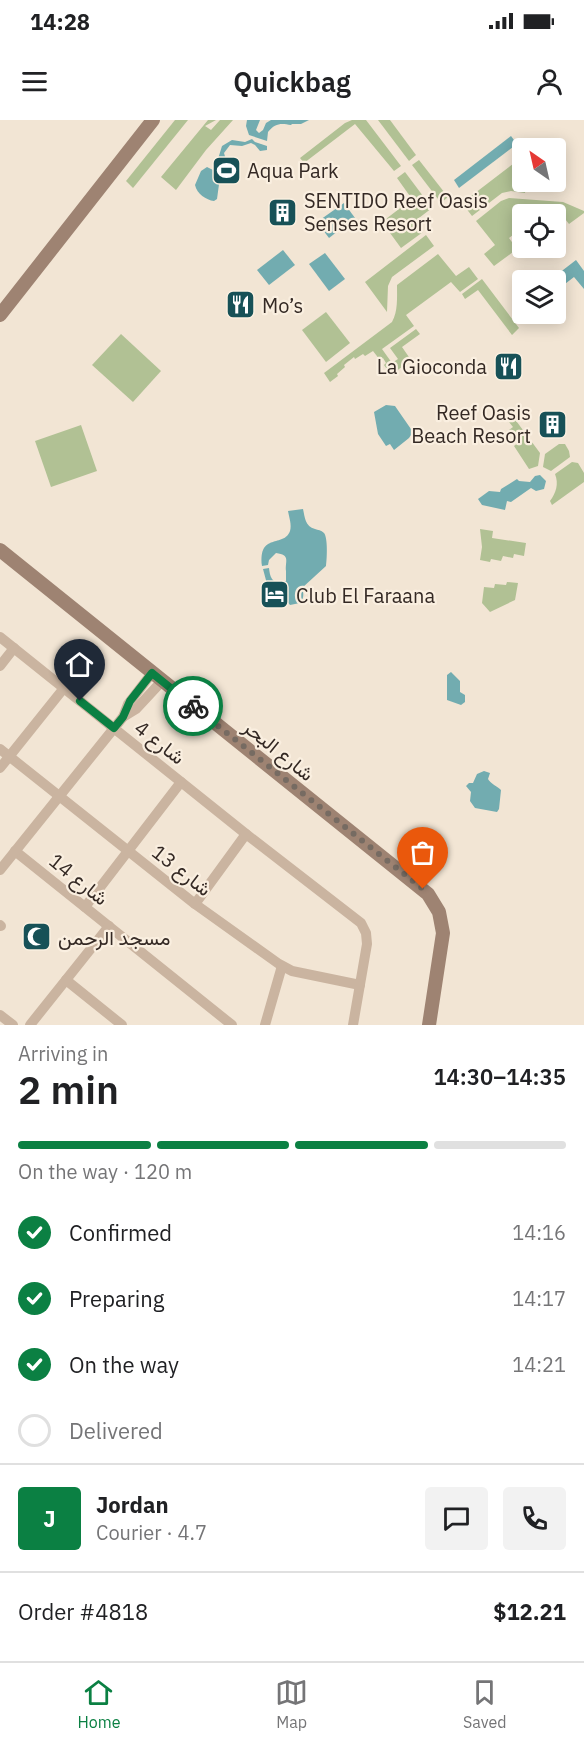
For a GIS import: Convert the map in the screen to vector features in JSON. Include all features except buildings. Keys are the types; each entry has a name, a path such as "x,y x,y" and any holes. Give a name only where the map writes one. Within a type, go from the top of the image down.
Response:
{"main road":[{"path":"0,315 153,120"},
{"name":"شارع البحر","path":"0,550 423,889 433,900 440,912 443,933 429,1025"}],"street":[{"name":"شارع 4","path":"0,637 356,920 364,928 367,944 360,985"},
{"path":"0,666 14,648"},
{"path":"0,870 123,717 130,701 157,677"},
{"path":"0,768 5,753 64,688"},
{"name":"شارع 13","path":"5,753 195,904 282,966 292,971 360,985"},
{"path":"85,907 181,782"},
{"path":"195,904 246,834"},
{"name":"شارع 14","path":"15,851 231,1025"},
{"path":"30,1025 109,926"},
{"path":"265,1025 282,966"},
{"path":"66,980 122,1025"},
{"path":"353,1025 360,985"},
{"path":"0,1015 13,1025"}],"green space":[{"path":"175,120 188,120 133,188 126,181"},
{"path":"208,120 216,120 205,126 211,130 220,120 233,120 206,150 176,190 161,177"},
{"path":"352,120 366,120 401,166 394,171 355,124 304,163 300,158"},
{"path":"378,120 390,120 416,155 409,161"},
{"path":"419,160 448,197 441,203 412,165"},
{"path":"512,165 512,191 502,193 472,216 462,203"},
{"path":"405,172 432,208 415,221 423,232 401,248 382,222 412,199 397,178"},
{"path":"509,198 563,202 584,213 569,224 566,220 566,204 512,204 512,236 509,238 512,242 512,253 494,266 484,254 495,245 476,221 501,201"},
{"path":"426,235 434,246 392,277 388,286 387,312 365,282"},
{"path":"438,254 456,276 469,267 478,279 460,292 451,282 406,315 414,326 382,349 392,363 398,359 390,348 416,329 420,334 402,347 411,360 391,375 384,365 386,363 383,358 380,360 373,351 365,356 363,354 355,359 354,357 330,382 324,373 392,322 396,309 397,285"},
{"path":"482,279 512,319 512,324 516,324 519,328 512,335 478,290 465,299 462,294"},
{"path":"326,312 350,343 326,362 302,330"},
{"path":"121,334 161,371 133,402 92,365"},
{"path":"514,418 540,453 538,466 529,469 514,446 519,442 509,430 513,427 509,422"},
{"path":"81,425 97,471 51,487 35,441"},
{"path":"559,444 565,444 570,457 551,471 543,467 545,454"},
{"path":"572,462 578,463 584,473 584,482 552,505 550,501 557,485 555,474"},
{"path":"480,529 493,531 492,538 526,543 524,556 514,554 513,558 503,556 501,561 491,559 490,562 480,560 482,547"},
{"path":"507,582 518,583 515,600 490,612 482,603 484,587 494,588 495,584 506,585"}],"water":[{"path":"247,120 260,120 256,130 259,133 271,120 309,120 301,124 276,125 268,132 267,141 249,135"},
{"path":"511,136 512,138 512,148 459,188 454,180"},
{"name":"Aqua Park","path":"252,139 267,146 267,150 260,151 251,143 242,146 230,145 224,153 226,160 235,166 231,181 228,182 223,176 220,177 217,199 214,201 200,194 195,185 201,171 207,167 217,172 222,146 232,140 245,142"},
{"path":"344,203 355,218 329,238 317,222"},
{"path":"283,250 295,265 269,285 257,270"},
{"path":"325,253 345,279 329,291 309,264"},
{"path":"576,260 584,271 584,289 574,277 566,283 566,270 563,270"},
{"path":"386,405 395,406 413,432 394,450 390,444 386,446 378,434 374,412"},
{"path":"540,475 546,481 544,489 536,491 531,488 511,502 507,501 505,510 482,505 478,499 489,491 500,492 517,479 530,482 535,476"},
{"path":"303,509 307,524 324,533 327,549 326,566 302,588 303,596 300,603 290,605 278,590 267,584 263,569 269,568 270,575 276,582 286,581 284,555 276,553 269,560 268,565 262,566 262,555 268,544 283,539 290,531 288,511"},
{"path":"451,672 460,681 460,692 465,695 465,702 461,705 447,700 447,675"},
{"path":"484,771 490,773 488,779 501,790 497,812 475,808 470,801 471,792 466,786 473,783 477,774"}],"way so far":[{"path":"193,706 423,889"}],"place":[{"name":"Aqua Park","path":"226,170"},
{"name":"SENTIDO Reef Oasis Senses Resort","path":"283,212"},
{"name":"Mo’s","path":"241,305"},
{"name":"La Gioconda","path":"508,366"},
{"name":"Reef Oasis Beach Resort","path":"552,424"},
{"name":"Club El Faraana","path":"275,595"},
{"name":"مسجد الرحمن","path":"37,937"}],"route":[{"path":"80,701 114,728 123,717 130,701 152,673 193,706"}]}
